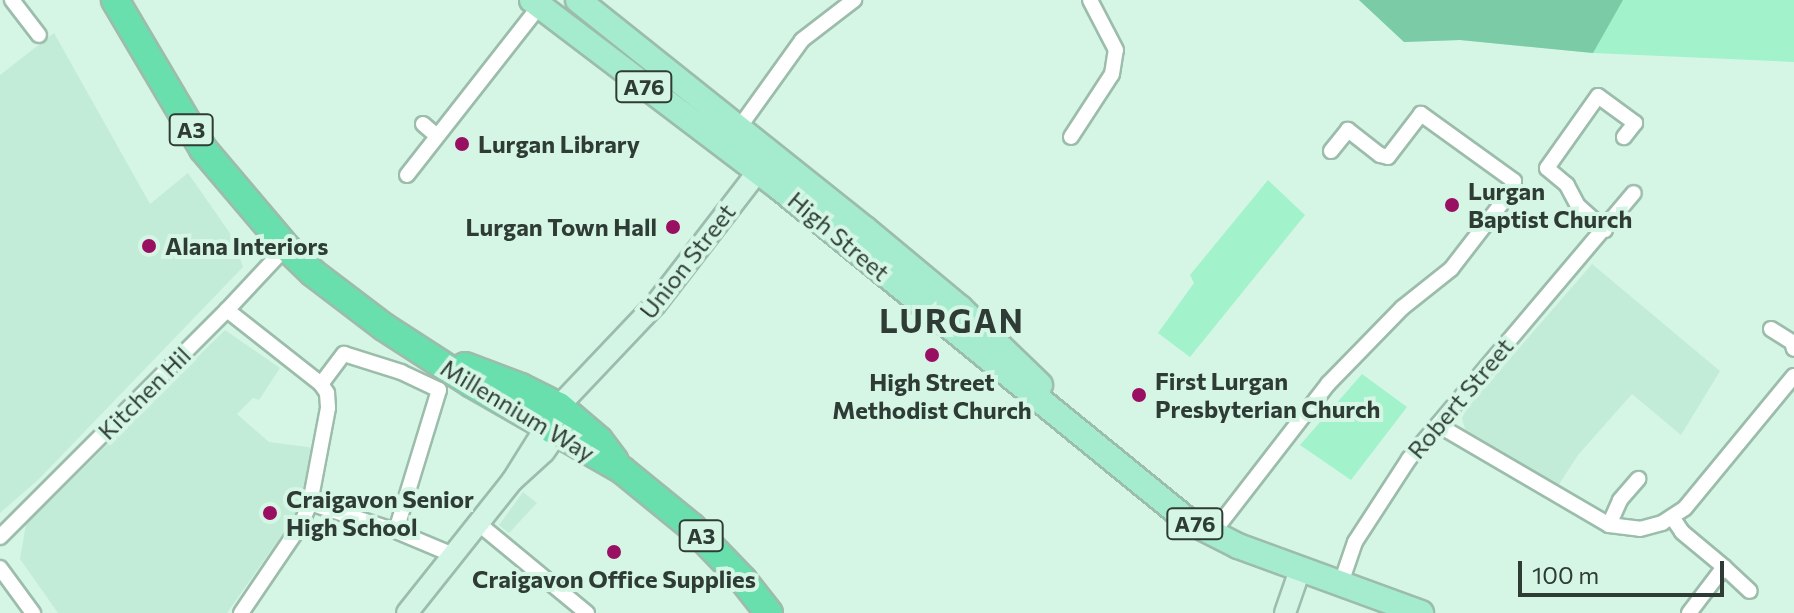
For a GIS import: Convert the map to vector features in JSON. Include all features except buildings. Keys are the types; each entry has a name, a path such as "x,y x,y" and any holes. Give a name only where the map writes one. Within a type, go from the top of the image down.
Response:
{"highway":[{"name":"A3","path":"115,0 203,149 286,247"},
{"name":"Millennium Way","path":"286,247 345,298 416,347 557,421"},
{"name":"Millennium Way","path":"416,347 459,364 557,421 692,527 743,580 769,613"}],"main road":[{"name":"A76","path":"578,0 662,70 739,126 767,163"},
{"name":"A76","path":"539,2 727,149 767,163"},
{"name":"High Street","path":"767,163 1015,370 1187,520 1212,534 1300,570"},
{"name":"A76","path":"1300,570 1421,613"}],"street":[{"path":"12,0 39,35"},
{"path":"727,149 739,126 802,40 854,0"},
{"path":"1071,137 1112,74 1116,50 1090,0"},
{"path":"407,175 539,2"},
{"path":"1605,230 1578,206 1567,185 1547,168 1598,96 1635,123 1624,137"},
{"path":"1212,534 1328,384 1402,308 1451,269 1509,194 1514,181 1421,114 1388,157 1380,155 1348,130 1331,151"},
{"path":"423,124 437,136"},
{"name":"Union Street","path":"407,613 512,481 544,452 557,421 655,305 767,163"},
{"name":"Robert Street","path":"1341,583 1355,542 1385,492 1634,193"},
{"name":"Kitchen Hil","path":"0,537 286,247"},
{"path":"227,310 321,384 327,393 328,408 310,503 300,526 241,613"},
{"path":"1771,329 1792,342 1794,349"},
{"path":"321,384 344,354 401,372 439,390 396,531"},
{"path":"1438,425 1609,525 1640,529 1672,517 1685,508 1794,376"},
{"path":"1609,525 1620,500 1638,479"},
{"path":"310,503 396,531 453,555"},
{"path":"1672,517 1682,532 1750,591"},
{"path":"479,524 587,613"},
{"path":"1689,613 1724,567"},
{"path":"0,568 33,613"},
{"path":"1285,613 1300,570"}],"shaded area":[{"path":"54,33 150,204 188,173 234,239 243,267 39,479 0,513 0,75"},
{"path":"1592,264 1720,371 1681,435 1632,394 1578,455 1558,486 1466,433 1462,418 1468,407"},
{"path":"225,330 280,368 259,400 253,398 237,414 269,442 315,448 298,512 227,613 58,613 20,559 26,524"},
{"path":"523,492 537,503 509,533 499,525"}],"green space":[{"path":"1359,0 1794,0 1794,62 1593,53 1460,40 1404,42"},
{"path":"1359,0 1623,0 1593,53 1460,40 1404,42"},
{"path":"1268,180 1305,215 1190,357 1158,333 1194,283 1190,275"},
{"path":"1362,374 1407,407 1351,480 1300,445"}],"place":[{"name":"Lurgan Library","path":"462,144"},
{"name":"Lurgan Baptist Church","path":"1452,205"},
{"name":"Lurgan Town Hall","path":"673,227"},
{"name":"Alana Interiors","path":"149,246"},
{"name":"High Street Methodist Church","path":"932,355"},
{"name":"First Lurgan Presbyterian Church","path":"1139,395"},
{"name":"Craigavon Senior High School","path":"270,513"},
{"name":"Craigavon Office Supplies","path":"614,552"}],"district":[{"name":"LURGAN","path":"952,320"}]}
